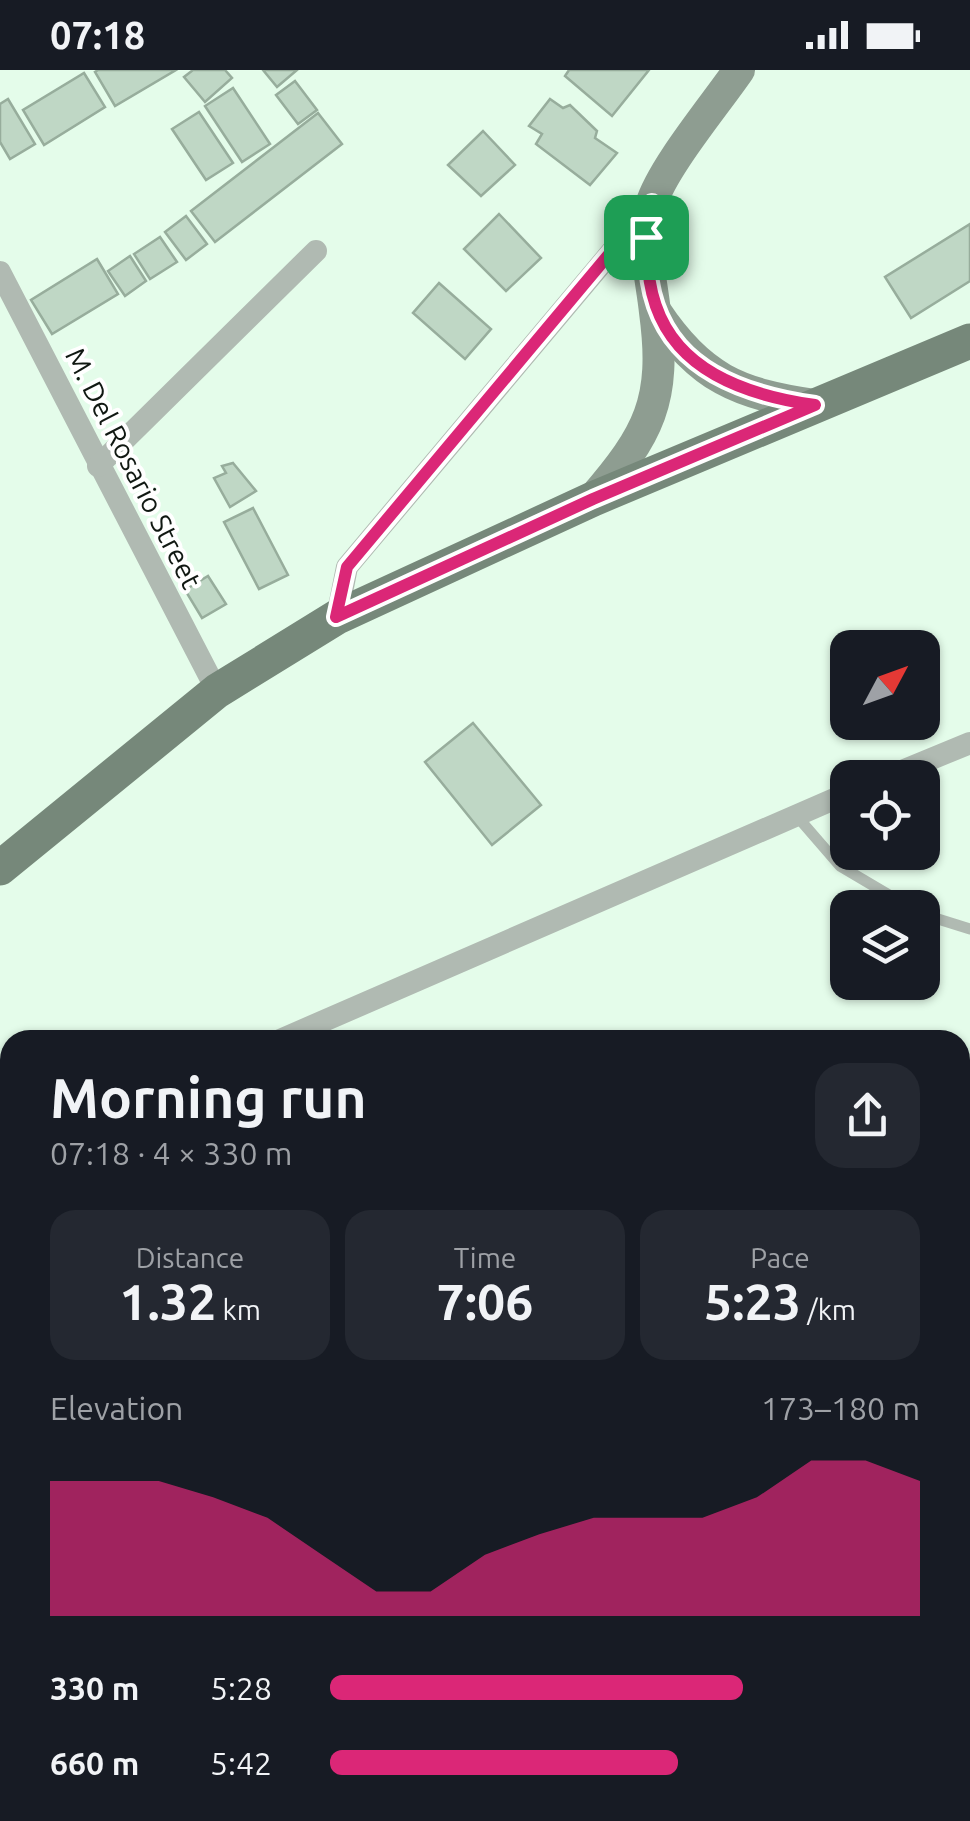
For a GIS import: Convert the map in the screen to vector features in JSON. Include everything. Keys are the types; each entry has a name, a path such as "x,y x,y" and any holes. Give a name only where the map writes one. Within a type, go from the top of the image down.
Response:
{"main road":[{"path":"593,499 634,452 654,410 656,312 646,237 652,203 738,70"},
{"path":"656,312 696,363 736,388 815,405"},
{"path":"0,868 217,691 336,617 593,499 970,340"}],"street":[{"path":"336,617 347,567 652,203"},
{"path":"98,466 316,250"},
{"name":"M. Del Rosario Street","path":"0,272 217,691"},
{"path":"929,760 970,743"},
{"path":"303,1030 830,800"}],"lane":[{"path":"795,814 840,866 881,890"},
{"path":"940,920 970,929"}],"building":[{"path":"176,70 115,106 95,72"},
{"path":"193,70 225,70 232,78 205,102 184,77"},
{"path":"263,70 297,70 277,87"},
{"path":"569,70 649,70 612,116 565,76"},
{"path":"84,73 105,107 44,145 23,110"},
{"path":"295,81 317,110 298,124 276,95"},
{"path":"233,88 270,144 242,162 205,106"},
{"path":"8,99 35,144 10,159 0,142 0,104"},
{"path":"550,99 563,108 570,105 597,131 595,138 617,153 590,185 536,144 542,134 529,126"},
{"path":"199,112 233,163 206,180 172,129"},
{"path":"318,113 342,144 215,242 191,211"},
{"path":"483,131 515,165 481,196 448,165"},
{"path":"499,214 541,258 506,291 464,249"},
{"path":"186,216 207,244 186,260 165,232"},
{"path":"970,224 970,281 911,318 885,277"},
{"path":"160,237 177,262 150,279 134,254"},
{"path":"130,256 146,281 125,296 108,271"},
{"path":"97,259 118,294 52,334 31,300"},
{"path":"439,283 491,329 465,359 413,313"},
{"path":"233,463 256,491 230,507 214,478 226,473 222,466"},
{"path":"253,508 288,575 259,589 224,522"},
{"path":"208,576 226,604 202,618 185,590"},
{"path":"473,723 541,805 492,845 425,762"}],"route":[{"path":"652,203 646,237 648,276 656,312 696,363 736,388 777,400 815,405 593,499 336,617 347,567 652,203"}]}
